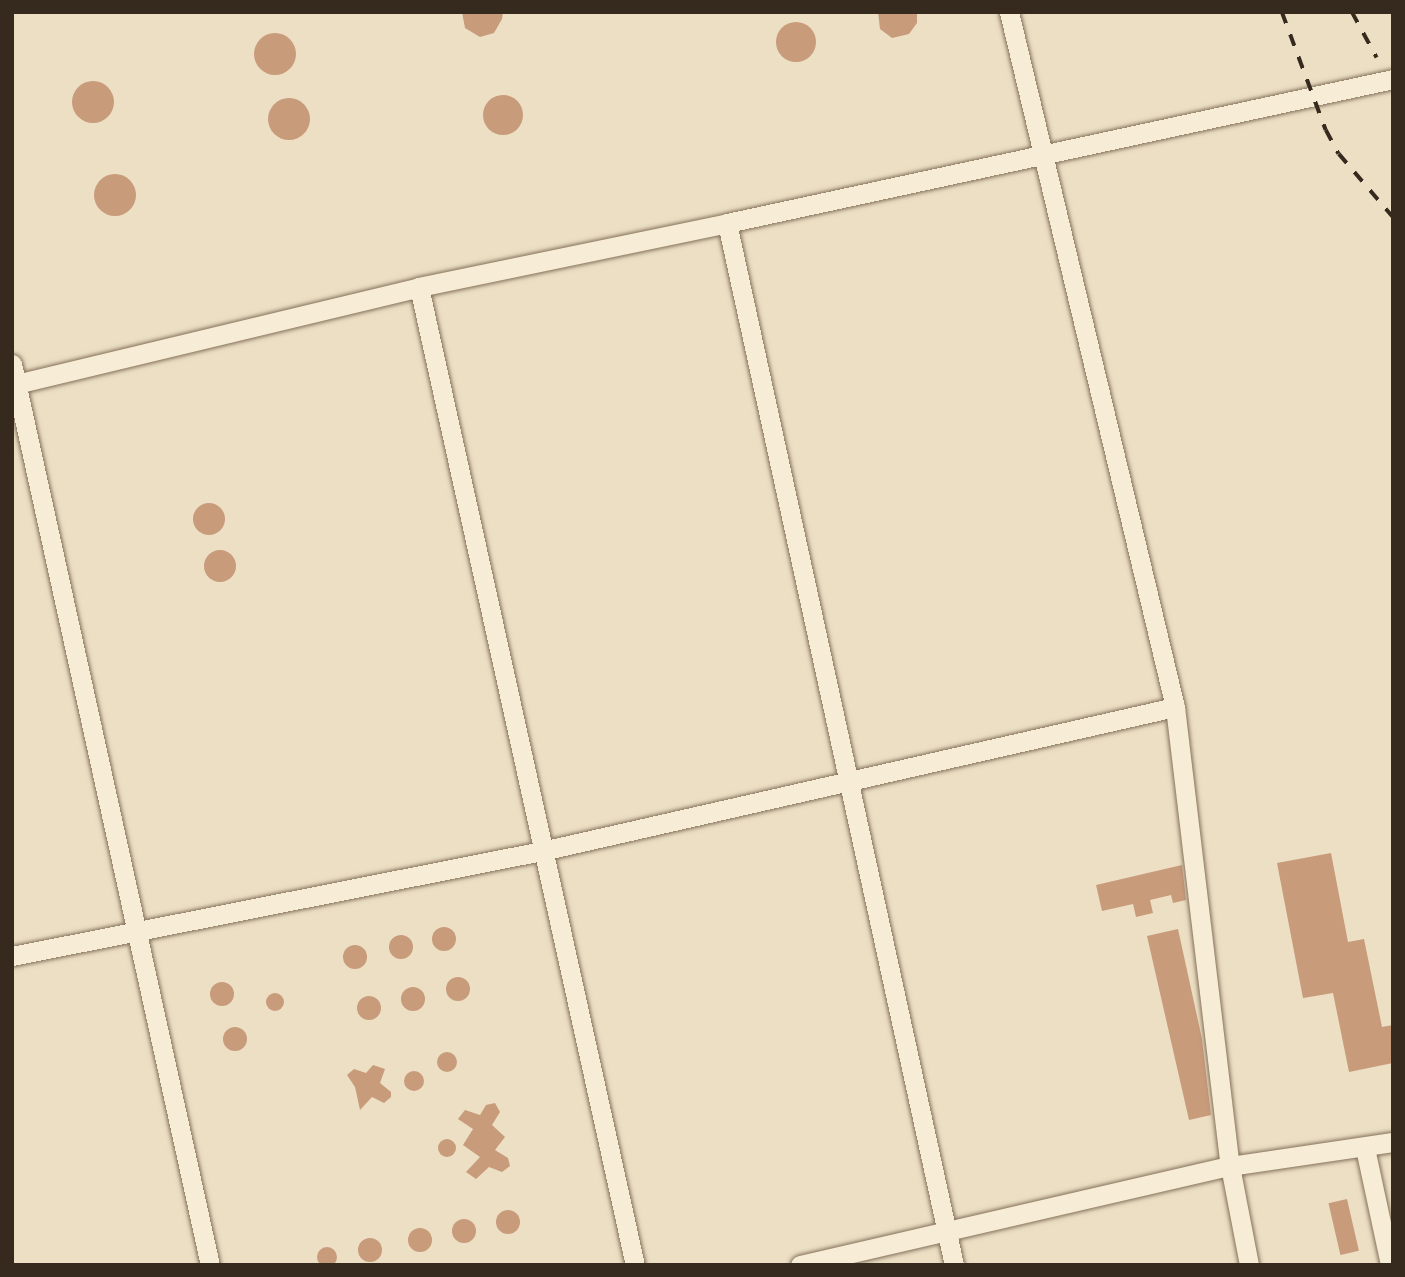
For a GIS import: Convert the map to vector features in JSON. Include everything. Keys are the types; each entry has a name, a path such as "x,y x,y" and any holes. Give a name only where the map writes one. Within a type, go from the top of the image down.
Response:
{"lane":[{"path":"1009,12 1040,154 1175,706 1230,1166 1249,1265"},
{"path":"16,384 419,286 727,223 1393,79"},
{"path":"727,223 954,1265"},
{"path":"419,286 635,1265"},
{"path":"12,364 210,1265"},
{"path":"12,956 542,851 851,784 1175,706"},
{"path":"800,1265 1230,1166 1393,1142"},
{"path":"1365,1148 1390,1265"}],"building":[{"path":"462,12 503,12 494,33 480,37 465,28"},
{"path":"878,12 917,12 917,23 909,34 892,38 880,29"},
{"path":"796,22 804,23 810,28 815,34 815,50 810,56 804,61 796,62 788,61 782,56 777,50 776,42 777,34 782,28 788,23"},
{"path":"275,33 290,39 296,54 290,69 275,75 260,69 254,54 260,39"},
{"path":"93,81 108,87 114,102 108,117 93,123 78,117 72,102 78,87"},
{"path":"503,95 511,96 517,101 522,107 522,123 517,129 511,134 503,135 495,134 489,129 484,123 483,115 484,107 489,101 495,96"},
{"path":"289,98 304,104 310,119 304,134 289,140 274,134 268,119 274,104"},
{"path":"115,174 130,180 136,195 130,210 115,216 100,210 94,195 100,180"},
{"path":"209,503 220,508 225,519 220,530 209,535 198,530 193,519 198,508"},
{"path":"220,550 231,555 236,566 231,577 220,582 209,577 204,566 209,555"},
{"path":"1331,853 1348,942 1364,939 1382,1027 1393,1025 1393,1063 1349,1072 1333,993 1303,998 1277,863"},
{"path":"1182,865 1186,900 1173,903 1171,895 1150,900 1153,913 1136,917 1133,904 1102,911 1096,885"},
{"path":"439,927 449,927 456,934 456,944 449,951 439,951 432,944 432,934"},
{"path":"1178,929 1202,1039 1211,1115 1189,1120 1147,936"},
{"path":"396,935 406,935 413,942 413,952 406,959 396,959 389,952 389,942"},
{"path":"350,945 360,945 367,952 367,962 360,969 350,969 343,962 343,952"},
{"path":"453,977 463,977 470,984 470,994 463,1001 453,1001 446,994 446,984"},
{"path":"217,982 227,982 234,989 234,999 227,1006 217,1006 210,999 210,989"},
{"path":"408,987 418,987 425,994 425,1004 418,1011 408,1011 401,1004 401,994"},
{"path":"271,993 279,993 284,1002 282,1009 271,1011 266,1006 266,998"},
{"path":"364,996 374,996 381,1003 381,1013 374,1020 364,1020 357,1013 357,1003"},
{"path":"230,1027 240,1027 247,1034 247,1044 240,1051 230,1051 223,1044 223,1034"},
{"path":"443,1052 451,1052 457,1062 451,1072 443,1072 437,1066 437,1058"},
{"path":"373,1065 385,1069 380,1083 391,1092 391,1097 384,1103 372,1097 360,1110 355,1087 347,1075 354,1069 366,1073"},
{"path":"410,1071 418,1071 424,1081 418,1091 410,1091 404,1085 404,1077"},
{"path":"495,1103 500,1112 492,1125 505,1137 495,1150 508,1158 510,1166 502,1172 489,1167 476,1179 466,1172 480,1157 463,1145 473,1129 458,1119 465,1110 480,1115 486,1105"},
{"path":"447,1139 453,1142 456,1148 453,1154 447,1157 441,1154 438,1148 441,1142"},
{"path":"1347,1199 1359,1251 1340,1255 1328,1203"},
{"path":"508,1210 516,1214 520,1222 516,1230 508,1234 500,1230 496,1222 500,1214"},
{"path":"464,1219 472,1223 476,1231 472,1239 464,1243 456,1239 452,1231 456,1223"},
{"path":"420,1228 428,1232 432,1240 428,1248 420,1252 412,1248 408,1240 412,1232"},
{"path":"370,1238 378,1242 382,1250 378,1258 370,1262 362,1258 358,1250 362,1242"},
{"path":"323,1247 331,1247 337,1257 331,1267 323,1267 317,1261 317,1253"}],"railway":[{"path":"1282,12 1326,130 1339,154 1393,217"},
{"path":"1352,12 1377,58"}]}
